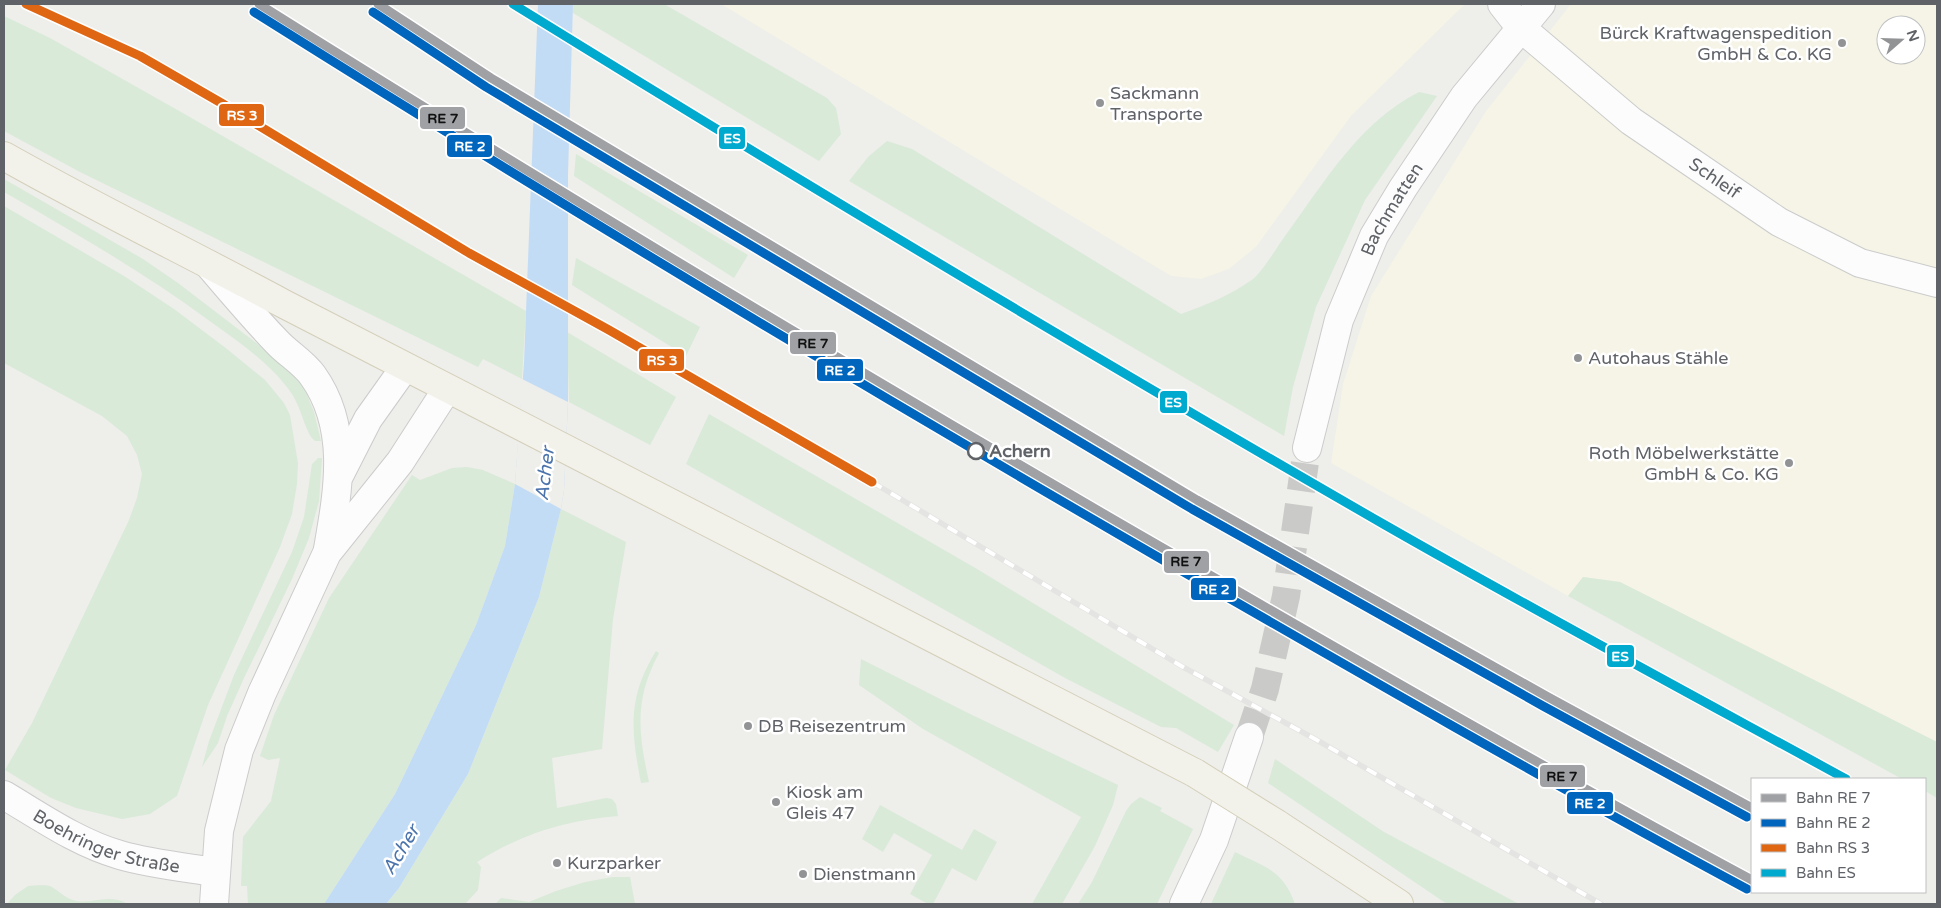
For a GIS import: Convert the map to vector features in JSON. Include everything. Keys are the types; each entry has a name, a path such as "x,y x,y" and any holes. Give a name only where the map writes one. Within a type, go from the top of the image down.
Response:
{"main road":[{"path":"4,156 68,192 447,389 1195,773 1399,904"}],"street":[{"name":"Schleif","path":"1502,4 1520,27 1631,121 1780,222 1860,263 1937,283"},
{"name":"Bachmatten","path":"1307,448 1339,320 1374,236 1403,188 1464,97 1520,27 1541,4"},
{"path":"207,263 278,344 299,361 312,375 323,392 335,428 339,475 327,553"},
{"path":"339,475 368,419 405,367"},
{"path":"214,904 219,831 239,750 262,693 327,553 400,462 447,389"},
{"path":"1184,904 1214,840 1249,737"},
{"name":"Boehringer Straße","path":"4,795 57,827 118,854 150,862 215,872"}],"shaded area":[{"path":"721,4 1465,4 1351,116 1256,247 1229,269 1201,279 1171,276"},
{"path":"1571,4 1937,4 1937,742 1620,582 1583,577 1568,596 1331,463 1343,384 1371,296 1486,111"}],"green space":[{"path":"573,4 664,4 827,98 836,108 841,134 819,161 573,13"},
{"path":"4,16 50,38 526,311 522,379 483,359 478,367 80,172 4,131"},
{"path":"1419,92 1437,96 1365,200 1316,307 1293,387 1284,436 849,181 868,157 887,141 912,149 1181,314 1218,299 1253,279 1344,155 1378,120"},
{"path":"576,154 748,255 734,278 574,176"},
{"path":"4,179 143,259 178,283 276,358 296,377 305,390 314,412 321,441 315,441 311,437 298,405 286,386 251,351 135,270 4,192"},
{"path":"4,206 124,276 174,309 265,380 284,403 290,415 298,463 292,514 280,547 208,705 177,796 150,814 122,819 76,808 51,798 5,770 32,723 129,520 137,498 142,474 137,455 127,436 102,416 4,363"},
{"path":"576,258 700,327 686,356 572,285"},
{"path":"567,332 676,397 650,445 569,402"},
{"path":"709,414 977,569 1234,725 1218,752 1176,728 1161,727 1067,679 686,464"},
{"path":"318,458 322,458 319,501 309,538 292,579 227,716 218,743 202,767 209,741 234,675 292,552 304,517 312,464"},
{"path":"467,467 483,470 515,484 505,546 476,625 395,794 324,904 248,904 247,886 241,886 243,837 271,801 280,758 268,760 260,756 274,715 329,598 412,475 420,480 452,468"},
{"path":"561,509 626,542 613,619 602,749 552,758 557,808 606,798 612,799 616,804 618,816 581,821 545,830 494,852 477,862 481,867 478,890 465,904 386,904 399,888 468,774 539,597"},
{"path":"1583,577 1620,582 1937,742 1937,798 1926,792 1926,778 1900,778 1568,596"},
{"path":"656,651 659,653 645,686 640,716 642,747 649,782 641,783 635,747 634,715 640,684"},
{"path":"861,659 1118,785 1113,805 1095,846 1062,904 1032,904 1081,817 923,729 859,685"},
{"path":"1275,759 1384,832 1519,904 1447,904 1268,783"},
{"path":"1140,797 1162,808 1160,811 1193,829 1157,904 1078,904 1092,882 1126,811"},
{"path":"880,805 962,850 974,829 997,842 976,881 952,868 933,904 928,904 910,894 932,855 894,833 883,852 862,839"},
{"path":"1235,852 1264,866 1279,877 1285,884 1295,904 1211,904"},
{"path":"613,877 630,877 635,904 495,904 501,898 529,902 585,882"},
{"path":"28,886 50,886 73,900 113,899 128,904 7,904 15,895"}],"water":[{"name":"Acher","path":"538,4 573,4 568,174 568,402 564,490 561,509 539,597 468,774 399,888 386,904 324,904 395,794 476,625 505,546 515,484 524,363"}],"pier":[{"path":"522,379 568,402 564,490 561,509 515,484"}],"tunnel":[{"path":"1249,737 1265,689 1286,596 1307,448"}],"railway":[{"path":"872,482 1183,667 1315,739 1601,904"}],"transit line":[{"path":"26,4 140,56 469,253 609,330 872,482"},
{"path":"259,4 595,212 934,414 1382,674 1603,799 1751,879"},
{"path":"378,4 491,78 1197,500 1548,697 1751,807"},
{"path":"254,12 590,220 1042,490 1450,725 1747,889"},
{"path":"373,12 486,87 1192,509 1543,706 1747,817"}],"rail line":[{"name":"ES","path":"513,4 947,268 1385,525 1844,778"}],"place":[{"name":"Bürck Kraftwagenspedition GmbH & Co. KG","path":"1842,43"},
{"name":"Sackmann Transporte","path":"1100,103"},
{"name":"Autohaus Stähle","path":"1578,358"},
{"name":"Achern","path":"976,451"},
{"name":"Roth Möbelwerkstätte GmbH & Co. KG","path":"1789,463"},
{"name":"DB Reisezentrum","path":"748,726"},
{"name":"Kiosk am Gleis 47","path":"776,802"},
{"name":"Kurzparker","path":"557,863"},
{"name":"Dienstmann","path":"803,874"}]}
